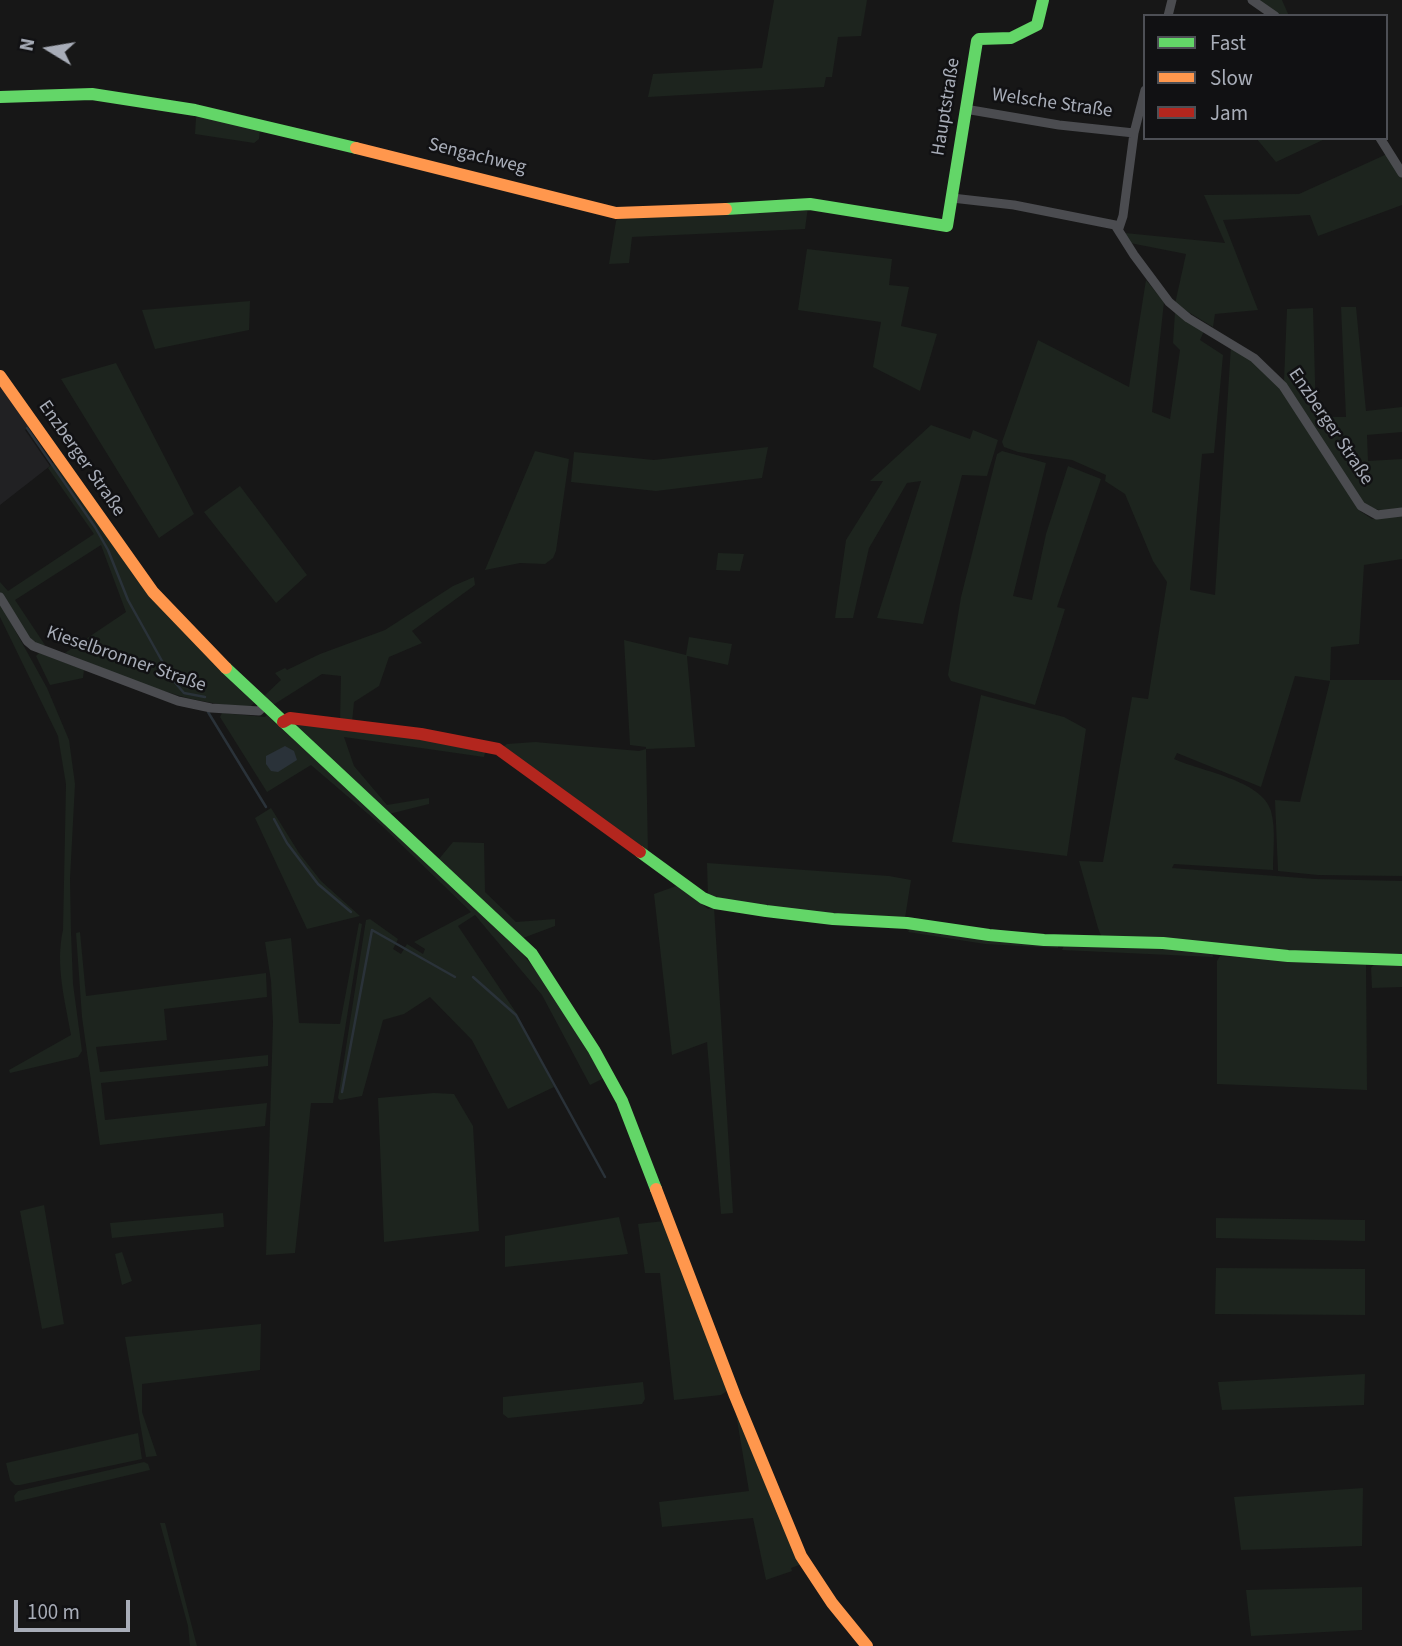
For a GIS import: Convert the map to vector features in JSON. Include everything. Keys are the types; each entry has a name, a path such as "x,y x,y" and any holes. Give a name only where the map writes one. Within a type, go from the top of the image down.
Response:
{"street":[{"name":"Hauptstraße","path":"947,226 977,41 1011,38 1037,25 1043,0"},
{"path":"1252,0 1272,14"},
{"name":"Sengachweg","path":"0,97 92,94 195,110 279,128 616,212 633,214 810,204 947,226"},
{"path":"953,198 1111,223 1119,228 1134,133 1143,98"},
{"name":"Welsche Straße","path":"965,109 1059,125 1134,133"},
{"path":"1381,140 1402,173"},
{"name":"Enzberger Straße","path":"1119,228 1134,255 1168,302 1188,318 1254,358 1283,386 1361,506 1377,515 1402,512"},
{"name":"Enzberger Straße","path":"0,376 153,592 210,653 532,954 622,1101 735,1396 801,1556 832,1602 867,1646"},
{"name":"Kieselbronner Straße","path":"0,597 27,641 33,646 178,701 211,708 259,711 265,705"},
{"path":"283,722 290,718 475,742 498,748 704,898 715,903 766,912 907,923 1003,936 1163,943 1288,956 1402,960"}],"shaded area":[{"path":"774,0 867,0 861,36 838,37 832,77 826,77 824,87 648,97 653,74 762,68"},
{"path":"1256,0 1282,0 1288,14 1275,14"},
{"path":"200,114 260,129 259,139 254,143 195,134 196,118"},
{"path":"1258,140 1323,140 1276,162"},
{"path":"1387,154 1402,178 1402,205 1318,236 1310,215 1223,220 1258,310 1215,314 1213,327 1175,304 1186,254 1130,243 1125,233 1225,243 1204,195 1299,194"},
{"path":"808,207 805,229 632,237 629,263 609,264 616,221 619,217"},
{"path":"807,249 892,259 889,285 909,287 901,326 937,334 920,391 873,367 881,322 798,310"},
{"path":"1146,280 1164,302 1152,412 1170,419 1180,350 1173,343 1175,312 1204,331 1200,340 1223,355 1214,453 1202,454 1190,590 1215,595 1231,346 1264,369 1286,394 1360,511 1372,519 1402,514 1402,559 1364,565 1359,644 1331,647 1330,680 1402,680 1402,876 1318,875 1278,871 1275,800 1300,802 1330,681 1295,676 1261,787 1177,753 1174,759 1243,784 1265,800 1271,811 1273,825 1273,870 1174,864 1172,868 1315,879 1402,881 1402,957 1102,938 1098,928 1079,861 1103,862 1132,697 1148,699 1167,582 1153,561 1125,494 1105,481 1106,475 1072,460 1018,452 1004,447 1002,442 1038,340 1129,387"},
{"path":"250,301 249,330 155,349 142,310"},
{"path":"1341,307 1356,307 1366,411 1402,407 1402,432 1367,435 1368,461 1402,459 1402,509 1376,510 1356,495 1284,381 1287,309 1313,308 1316,417 1346,417"},
{"path":"116,363 194,514 159,538 61,379"},
{"path":"0,384 29,426 25,430 50,466 0,505"},
{"path":"931,425 970,439 973,430 998,440 987,476 962,475 923,624 877,618 921,481 907,483 869,548 853,618 835,618 846,540 883,481 870,481"},
{"path":"768,447 762,478 656,491 571,482 574,452 654,460"},
{"path":"535,451 569,459 556,551 553,558 545,564 520,563 485,570"},
{"path":"1002,451 1046,463 1013,596 1032,600 1046,534 1068,466 1101,479 1057,607 1065,609 1035,705 951,681 948,675 961,597 997,454"},
{"path":"54,462 120,554 253,699 254,703 250,707 201,701 178,695 65,653 126,612 101,545 15,600 45,645 41,646 32,641 0,595 0,582 8,591 94,534 48,468"},
{"path":"240,486 307,575 276,603 204,512"},
{"path":"718,553 744,554 740,571 716,570"},
{"path":"474,577 475,585 412,631 422,643 389,657 379,686 354,702 352,723 340,722 341,676 322,674 273,705 263,697 281,680 275,673 385,630 453,586"},
{"path":"0,603 47,688 69,740 75,784 70,879 73,984 82,1051 78,1057 10,1073 9,1070 71,1035 60,956 66,784 58,736 0,617"},
{"path":"689,637 732,644 728,665 687,656 695,747 646,749 630,745 624,640 686,655"},
{"path":"39,653 84,670 83,678 50,685 36,656"},
{"path":"981,695 1064,717 1086,729 1067,856 952,842"},
{"path":"222,713 267,715 480,909 514,943 545,982 604,1078 590,1085 542,995 475,915 458,926 517,1014 554,1087 508,1109 472,1040 430,997 404,1014 383,1020 362,1096 340,1100 338,1098 366,920 370,919 398,939 393,949 401,954 407,944 423,954 425,949 414,942 471,912 381,825 311,765 267,792 220,717"},
{"path":"293,720 486,749 484,757 344,737 354,766 387,805 429,798 429,804 389,814 290,723"},
{"path":"535,742 639,751 646,749 648,853 544,775 504,749 504,746"},
{"path":"285,746 294,751 297,760 278,772 271,771 266,764 266,756"},
{"path":"271,808 299,853 321,881 360,916 307,929 255,818"},
{"path":"453,842 484,843 485,892 516,922 555,919 555,926 523,938 439,859"},
{"path":"707,863 889,876 911,880 905,918 901,920 767,907 708,896"},
{"path":"679,885 708,909 714,907 733,1213 721,1214 707,1042 672,1055 654,894"},
{"path":"359,923 362,924 333,1103 311,1103 295,1253 266,1255 273,1022 265,942 291,938 299,1023 340,1024"},
{"path":"911,927 1059,943 1058,948 985,944 908,932"},
{"path":"80,932 86,996 266,973 267,997 164,1009 167,1040 96,1047 100,1072 268,1055 268,1066 101,1083 105,1120 267,1103 265,1126 100,1145 82,1017 76,933"},
{"path":"1065,943 1212,951 1213,957 1062,950"},
{"path":"1220,956 1366,964 1367,1090 1217,1084 1217,961"},
{"path":"1374,964 1402,964 1402,987 1372,988 1371,968"},
{"path":"454,1094 473,1126 479,1231 384,1242 378,1098"},
{"path":"44,1205 64,1324 42,1329 20,1211"},
{"path":"223,1213 224,1227 112,1238 110,1223"},
{"path":"619,1217 628,1254 505,1267 505,1236"},
{"path":"1216,1218 1365,1220 1365,1241 1216,1238"},
{"path":"664,1221 727,1391 721,1395 674,1400 660,1273 645,1273 638,1224"},
{"path":"122,1252 132,1281 122,1285 115,1254"},
{"path":"1216,1268 1365,1269 1365,1315 1215,1314"},
{"path":"261,1324 260,1370 142,1384 142,1412 157,1456 146,1457 125,1337"},
{"path":"1365,1374 1364,1405 1222,1410 1218,1382"},
{"path":"643,1382 645,1399 642,1404 508,1418 503,1414 503,1397"},
{"path":"734,1402 779,1519 800,1563 791,1568 792,1571 766,1580 753,1518 662,1527 659,1502 749,1491"},
{"path":"138,1433 142,1459 20,1485 15,1485 10,1480 6,1463"},
{"path":"144,1462 150,1470 15,1502 14,1496 18,1491"},
{"path":"1363,1488 1362,1546 1241,1550 1234,1497"},
{"path":"160,1523 165,1523 197,1646 190,1646 188,1626"},
{"path":"1362,1587 1362,1630 1251,1636 1246,1590"}],"waterway":[{"path":"27,428 95,527 108,550 128,600 172,679 184,693 205,697"},
{"path":"208,712 266,807"},
{"path":"274,819 287,843 318,884 351,912"},
{"path":"342,1092 372,930 455,977"},
{"path":"473,977 516,1015 605,1177"}],"traffic: fast":[{"path":"726,209 810,204 947,226 977,41 1011,38 1037,25 1043,0"},
{"path":"0,97 92,94 195,110 356,148"},
{"path":"226,668 532,954 594,1050 622,1101 656,1189"},
{"path":"640,852 703,898 715,903 766,911 833,919 907,923 1044,940 1163,943 1288,956 1402,960"}],"traffic: slow":[{"path":"356,148 616,213 726,209"},
{"path":"0,376 153,592 226,668"},
{"path":"656,1189 735,1396 801,1556 832,1603 867,1646"}],"traffic: jam":[{"path":"283,722 290,718 421,734 498,749 640,852"}]}
